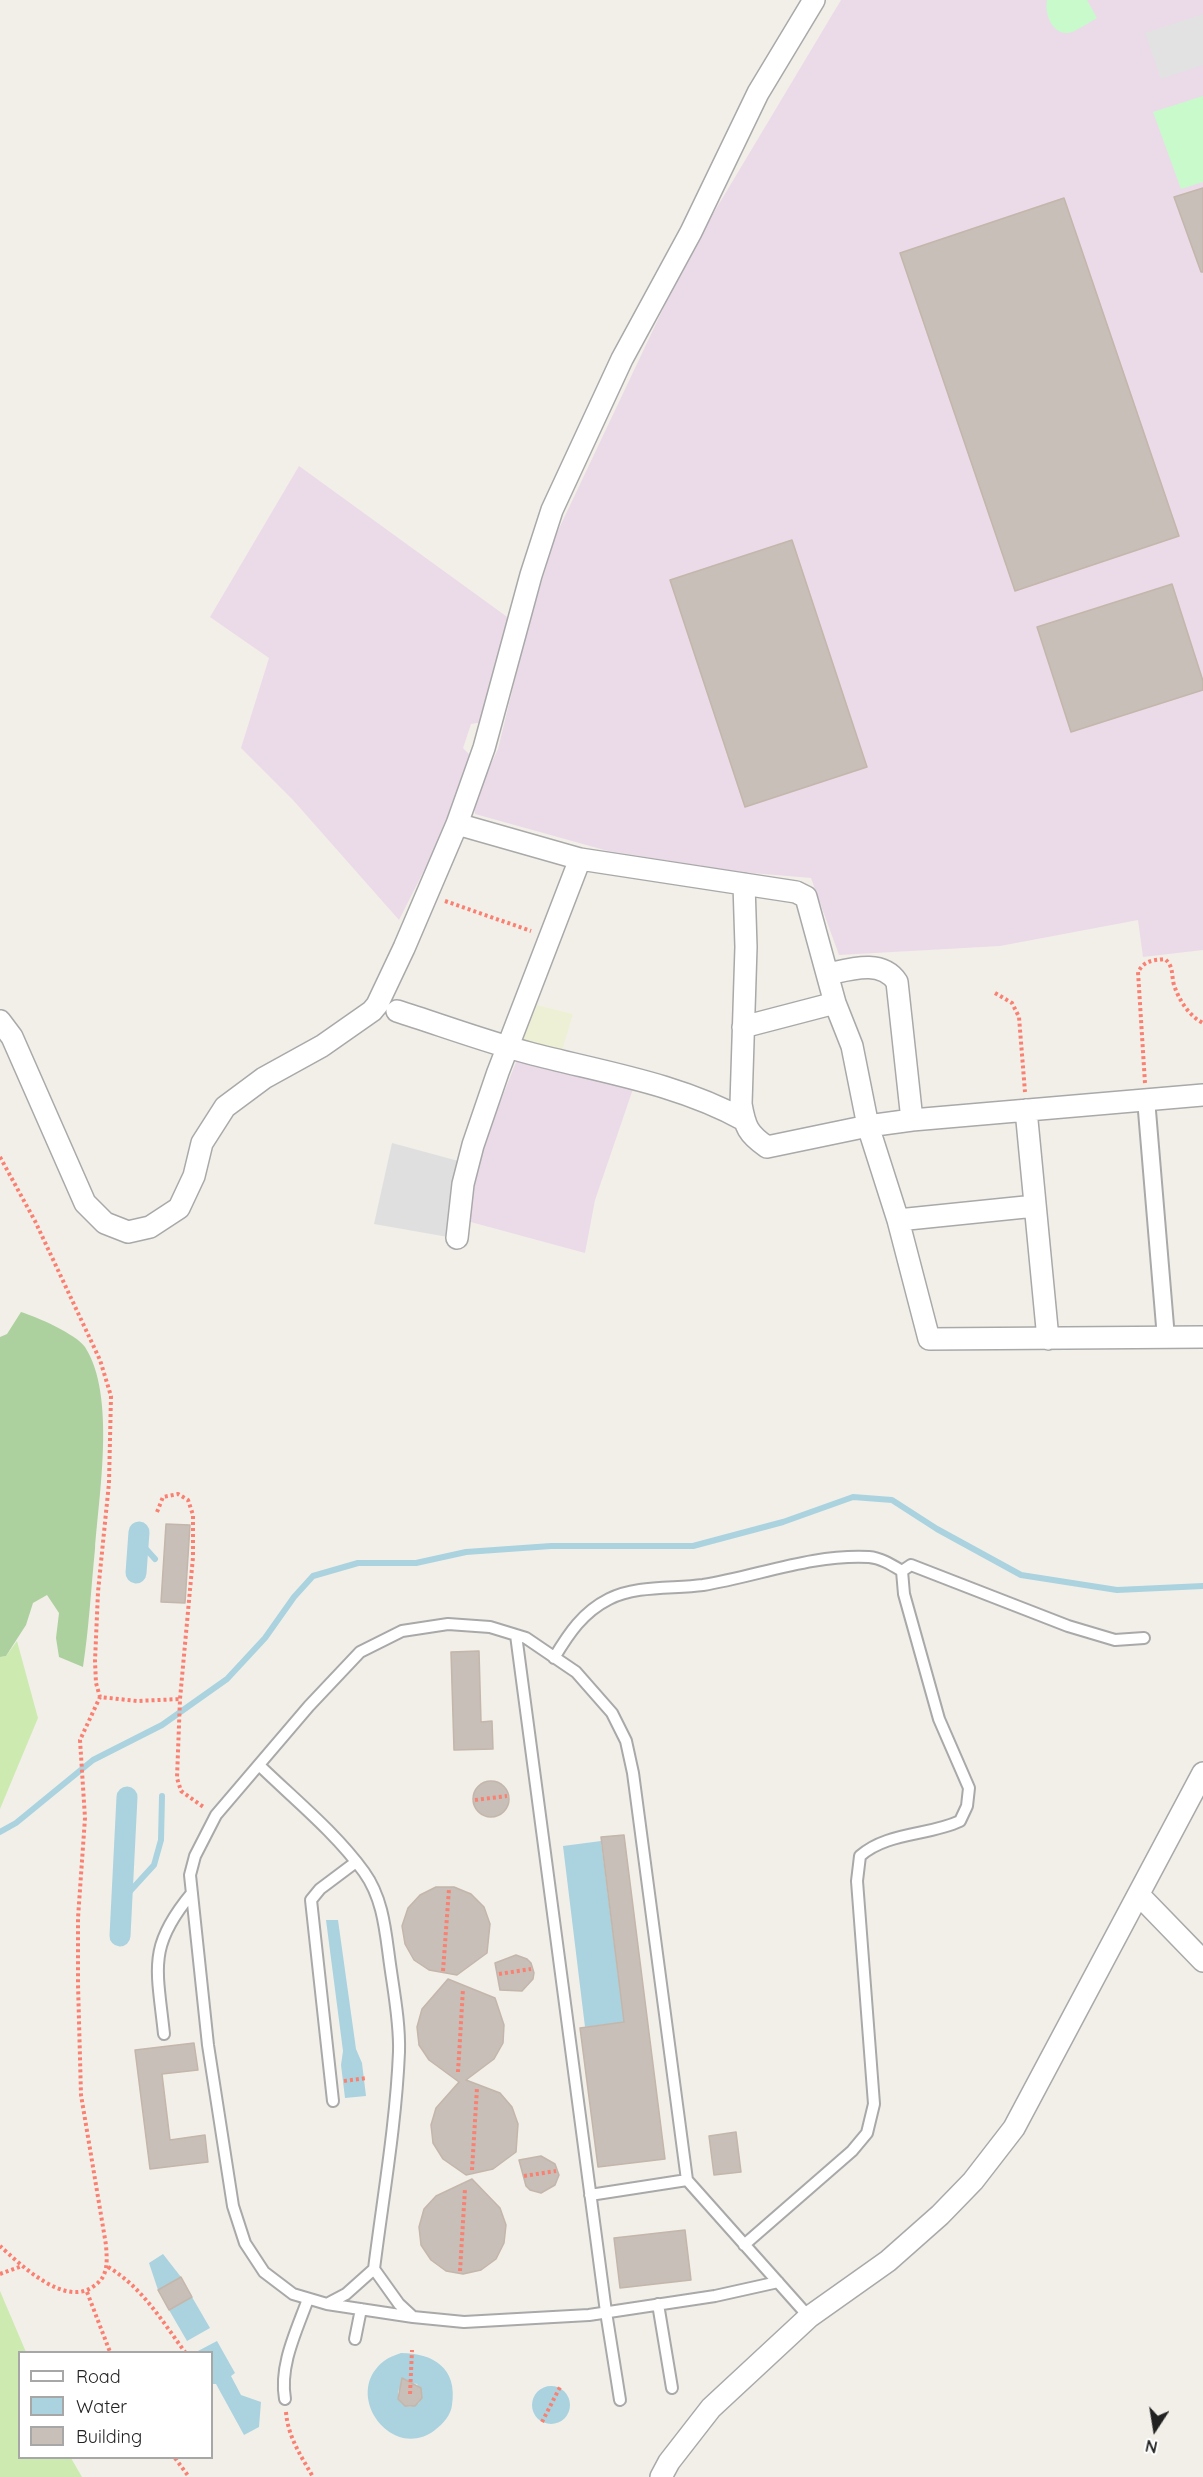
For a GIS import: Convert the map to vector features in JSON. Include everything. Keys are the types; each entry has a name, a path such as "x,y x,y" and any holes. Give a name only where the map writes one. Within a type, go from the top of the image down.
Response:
{"street":[{"path":"0,1021 12,1037 85,1203 105,1223 128,1232 150,1227 179,1208 194,1176 202,1143 225,1107 264,1078 322,1046 372,1011 404,948 457,824 484,748 531,575 552,510 622,359 691,232 758,93 814,0"},
{"path":"457,824 580,859 796,892 806,897 835,1003 852,1046 868,1126 898,1220 929,1339 1203,1338"},
{"path":"457,1238 467,1166 507,1047 580,859"},
{"path":"744,884 746,947 741,1104 751,1137 767,1147 868,1126 912,1120 1203,1095"},
{"path":"828,974 855,968 882,968 891,972 897,982 912,1120"},
{"path":"743,1027 835,1003"},
{"path":"397,1011 507,1047 647,1081 721,1107 744,1120"},
{"path":"1146,1099 1166,1338"},
{"path":"1026,1110 1048,1339"},
{"path":"898,1220 1035,1206"},
{"path":"661,2477 669,2462 711,2408 809,2317 888,2261 940,2215 973,2181 1014,2128 1203,1773"},
{"path":"1139,1895 1203,1960"}],"lane":[{"path":"554,1658 571,1629 588,1611 611,1598 635,1591 702,1585 779,1567 851,1557 872,1557 902,1571"},
{"path":"902,1571 911,1565 1068,1626 1115,1640 1144,1638"},
{"path":"744,2245 852,2151 867,2133 874,2104 857,1881 860,1856 870,1847 891,1840 941,1830 960,1821 967,1806 969,1788 939,1719 904,1594 902,1571"},
{"path":"778,2282 715,2296 606,2312 520,2320 464,2322 413,2318 327,2304 293,2294 264,2272 245,2243 233,2206 208,2045 190,1875 195,1856 216,1815 360,1652 402,1631 448,1624 490,1628 526,1638 576,1672 612,1713 626,1741 634,1785 687,2180 744,2245 778,2282 809,2317"},
{"path":"516,1635 590,2195 620,2400"},
{"path":"259,1765 332,1836 364,1871 379,1898 388,1948 399,2050 374,2269 346,2294 327,2304"},
{"path":"333,2101 311,1900 320,1889 356,1862"},
{"path":"164,2034 157,1969 159,1950 174,1914 192,1893"},
{"path":"590,2195 687,2180"},
{"path":"374,2269 399,2304 413,2318"},
{"path":"285,2399 283,2387 285,2365 308,2299"},
{"path":"658,2304 672,2388"},
{"path":"355,2339 360,2309"}],"path":[{"path":"427,894 476,913 551,937"},
{"path":"1146,1099 1138,972 1143,964 1154,959 1165,959 1171,965 1174,984 1181,1003 1197,1020 1203,1023"},
{"path":"995,993 1012,1003 1018,1017 1023,1047 1026,1110"},
{"path":"0,1157 35,1221 96,1351 111,1396 109,1483 95,1661 96,1683 100,1697 80,1740 85,1818 78,1918 81,2095 108,2267 101,2282 87,2292 63,2291 42,2281 0,2246"},
{"path":"157,1512 163,1497 178,1494 188,1500 193,1515 193,1557 180,1700 177,1778 181,1791 216,1815"},
{"path":"100,1697 137,1701 180,1700"},
{"path":"475,1800 507,1796"},
{"path":"443,1971 449,1889"},
{"path":"499,1974 531,1970"},
{"path":"458,2072 463,1989"},
{"path":"340,2082 367,2078"},
{"path":"472,2170 477,2088"},
{"path":"524,2176 556,2171"},
{"path":"460,2271 465,2189"},
{"path":"0,2274 22,2266"},
{"path":"108,2267 125,2277 139,2290 184,2351"},
{"path":"87,2292 110,2351"},
{"path":"410,2394 412,2350"},
{"path":"542,2422 560,2387"},
{"path":"285,2399 289,2429 295,2447 313,2477"},
{"path":"176,2459 189,2477"}],"shaded area":[{"path":"841,0 1203,0 1203,950 1143,957 1138,920 1000,946 839,955 811,878 740,872 608,851 475,814 474,801 498,749 525,638 555,537 689,254"},
{"path":"1203,14 1203,65 1161,79 1145,33"},
{"path":"299,466 510,619 483,722 471,724 463,748 472,757 449,821 399,920 293,800 241,748 269,658 210,617"},
{"path":"518,1057 634,1086 595,1200 585,1253 467,1221 472,1174"},
{"path":"392,1143 462,1162 448,1237 374,1224"}],"green space":[{"path":"1047,0 1087,0 1097,18 1072,32 1060,32 1051,24 1046,6"},
{"path":"1203,96 1203,182 1181,189 1153,112"},
{"path":"537,1005 573,1014 561,1054 521,1044"},
{"path":"21,1312 56,1326 85,1347 94,1367 100,1391 103,1418 102,1474 83,1667 59,1657 56,1638 59,1613 47,1595 33,1603 26,1625 6,1656 0,1657 0,1337 7,1334"},
{"path":"17,1641 38,1718 0,1809 0,1657 6,1656"},
{"path":"0,2291 26,2351 18,2351 18,2459 72,2459 82,2477 0,2477"}],"water":[{"path":"491,1783 502,1788 507,1799 502,1810 491,1815 480,1810 475,1799 480,1788"},
{"path":"601,1841 624,2022 585,2027 563,1846"},
{"path":"326,1920 338,1920 356,2049 362,2063 366,2096 345,2098 341,2065 343,2051"},
{"path":"163,2254 181,2277 158,2290 149,2263"},
{"path":"192,2297 210,2328 187,2341 169,2310"},
{"path":"217,2341 235,2373 231,2376 241,2395 261,2402 259,2427 244,2435 216,2384 213,2384 213,2351 198,2351"},
{"path":"401,2353 433,2360 447,2372 451,2381 452,2405 448,2416 435,2430 419,2438 403,2438 389,2431 377,2420 370,2406 368,2390 372,2375 384,2361","holes":["407,2382 417,2384 422,2393 419,2403 410,2407 401,2403 399,2389"]},
{"path":"551,2386 558,2387 564,2392 569,2398 569,2412 564,2418 558,2423 551,2424 544,2423 538,2418 533,2412 532,2405 533,2398 538,2392 544,2387"}],"building":[{"path":"1203,188 1203,272 1201,272 1174,197"},
{"path":"1064,198 1179,536 1015,591 900,253"},
{"path":"792,540 867,767 745,807 670,580"},
{"path":"1172,584 1203,681 1203,690 1071,732 1037,627"},
{"path":"166,1524 190,1525 185,1603 161,1602"},
{"path":"479,1651 481,1722 492,1721 493,1749 454,1750 451,1652"},
{"path":"491,1781 504,1786 509,1799 504,1812 491,1817 478,1812 473,1799 478,1786"},
{"path":"624,1835 665,2159 598,2167 580,2028 624,2022 601,1837"},
{"path":"436,1887 454,1887 471,1894 484,1907 490,1924 487,1953 457,1975 429,1970 414,1960 405,1944 402,1926 408,1908 420,1895"},
{"path":"516,1955 531,1963 533,1979 522,1991 500,1990 495,1963"},
{"path":"448,1979 495,1998 504,2025 503,2043 494,2059 466,2080 500,2093 512,2107 518,2124 516,2152 493,2169 466,2175 443,2159 433,2143 431,2125 436,2108 459,2082 429,2060 419,2045 417,2027 422,2009"},
{"path":"194,2043 198,2070 162,2074 170,2140 205,2135 208,2162 150,2169 135,2050"},
{"path":"736,2132 741,2172 714,2175 709,2136"},
{"path":"541,2156 555,2164 559,2175 555,2185 541,2193 530,2190 526,2186 519,2160"},
{"path":"472,2179 500,2208 506,2225 504,2243 496,2259 481,2270 463,2274 446,2271 431,2260 421,2245 419,2227 424,2209 436,2196"},
{"path":"685,2230 691,2280 620,2288 614,2238"},
{"path":"181,2277 192,2297 169,2310 158,2290"},
{"path":"402,2378 421,2388 422,2398 415,2406 405,2406 398,2399"}],"waterway":[{"path":"0,1832 16,1823 93,1760 162,1725 227,1679 265,1638 294,1597 313,1576 358,1563 416,1563 466,1552 551,1546 693,1546 783,1522 853,1497 892,1500 937,1529 1021,1575 1117,1590 1203,1586"},
{"path":"136,1573 139,1532"},
{"path":"138,1540 155,1559"},
{"path":"122,1900 154,1865 161,1840 162,1796"},
{"path":"120,1936 127,1797"}]}
